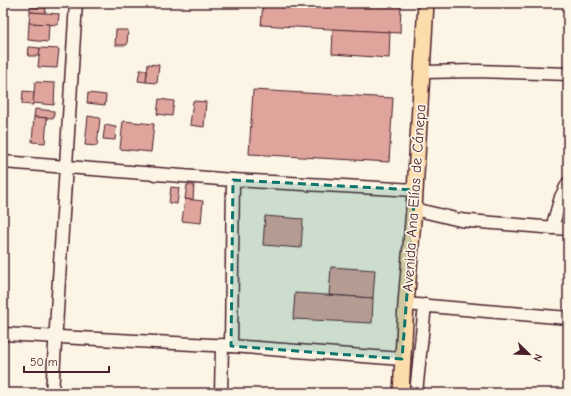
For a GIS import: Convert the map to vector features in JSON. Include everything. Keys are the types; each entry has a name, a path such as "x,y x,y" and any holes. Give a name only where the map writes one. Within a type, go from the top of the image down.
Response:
{"main road":[{"name":"Avenida Ana Elías de Cánepa","path":"401,393 402,359 423,72 426,3"}],"street":[{"path":"52,393 57,336 76,3"},
{"path":"423,72 476,71 568,74"},
{"path":"3,162 233,180 415,190"},
{"path":"221,393 227,346 233,180"},
{"path":"552,228 561,198 568,183"},
{"path":"414,209 460,220 568,230"},
{"path":"406,304 568,318"},
{"path":"416,393 425,305"},
{"path":"3,334 227,346 402,359"}],"highlighted area":[{"path":"233,180 415,190 402,359 231,346"}],"building":[{"path":"263,3 401,3 400,33 261,25"},
{"path":"30,7 46,8 45,13 30,12"},
{"path":"30,12 59,14 58,25 29,23"},
{"path":"29,23 49,24 48,42 28,40"},
{"path":"333,29 390,32 389,58 332,54"},
{"path":"116,30 128,30 127,45 115,45"},
{"path":"29,47 40,48 39,56 28,56"},
{"path":"40,48 59,49 57,68 38,67"},
{"path":"148,64 159,65 157,83 146,82"},
{"path":"140,70 147,70 146,82 138,81"},
{"path":"35,82 55,83 54,105 33,103"},
{"path":"253,90 393,98 389,162 249,154"},
{"path":"23,91 34,92 33,105 22,104"},
{"path":"88,93 106,95 105,105 87,103"},
{"path":"159,99 174,101 172,116 157,114"},
{"path":"193,101 206,102 204,127 190,125"},
{"path":"35,109 54,111 54,118 34,117"},
{"path":"88,116 100,118 97,146 85,145"},
{"path":"34,117 47,118 45,143 32,142"},
{"path":"123,121 154,124 151,152 120,149"},
{"path":"105,125 116,127 115,140 103,139"},
{"path":"187,185 194,185 193,200 185,199"},
{"path":"171,187 179,188 177,204 169,203"},
{"path":"185,199 203,201 201,223 182,221"},
{"path":"265,216 303,219 301,248 263,245"},
{"path":"331,267 375,270 373,298 329,295"},
{"path":"295,293 373,298 372,323 293,319"}]}
